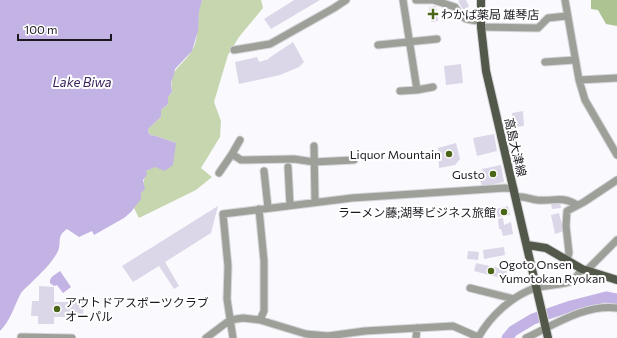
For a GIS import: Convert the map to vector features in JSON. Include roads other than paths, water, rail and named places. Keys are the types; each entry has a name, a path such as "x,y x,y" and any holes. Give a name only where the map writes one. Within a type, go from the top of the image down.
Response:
{"main road":[{"name":"高島大津線","path":"481,0 481,24 486,71 545,327"},
{"path":"527,245 546,248 585,270 617,280"},
{"path":"545,327 548,338"}],"street":[{"path":"234,50 270,44 328,12 346,0"},
{"path":"403,0 417,90"},
{"path":"416,0 433,0 454,4 461,18 481,24 538,28 548,18 567,16"},
{"path":"565,0 579,80 586,100 617,155"},
{"path":"378,45 437,39"},
{"path":"545,62 575,60"},
{"path":"579,80 617,78"},
{"path":"400,91 433,87"},
{"path":"219,173 240,140"},
{"path":"314,146 315,202"},
{"path":"232,154 241,160 294,159 314,162 354,160"},
{"path":"288,167 290,205"},
{"path":"264,171 268,208"},
{"path":"567,260 569,253 566,226 567,211 584,202 617,180"},
{"path":"233,338 227,299 228,266 223,214 352,198 505,188 522,196 539,200 569,200 577,205"},
{"path":"259,209 264,261 264,311 260,320"},
{"path":"206,338 230,320 243,318 260,320 306,334 328,336 365,331 453,326 478,337 501,309 514,299 527,291 572,281 617,240"},
{"path":"470,288 514,299"},
{"path":"526,338 545,327 579,313 609,307 617,308"},
{"path":"416,338 417,328"},
{"path":"21,338 34,336 72,338"}],"water":[{"name":"Lake Biwa","path":"0,0 202,0 199,12 198,31 192,51 175,69 171,82 172,92 168,97 168,104 161,110 161,117 149,128 148,131 150,135 176,143 173,165 165,171 155,167 146,171 147,175 143,180 145,189 141,193 141,199 131,212 124,218 94,235 92,231 79,237 67,229 63,232 60,237 59,249 55,257 21,293 10,318 0,331"},
{"path":"60,271 71,287 63,293 57,285 54,286 50,283 51,278"}],"waterway":[{"path":"507,338 513,331 533,319 571,306 606,297 617,299"}],"place":[{"name":"わかば薬局 雄琴店","path":"433,14"},
{"name":"Liquor Mountain","path":"449,154"},
{"name":"Gusto","path":"493,174"},
{"name":"ラーメン藤;湖琴ビジネス旅館","path":"504,212"},
{"name":"Ogoto Onsen Yumotokan Ryokan","path":"491,271"},
{"name":"アウトドアスポーツクラブ オーパル","path":"57,309"}]}
